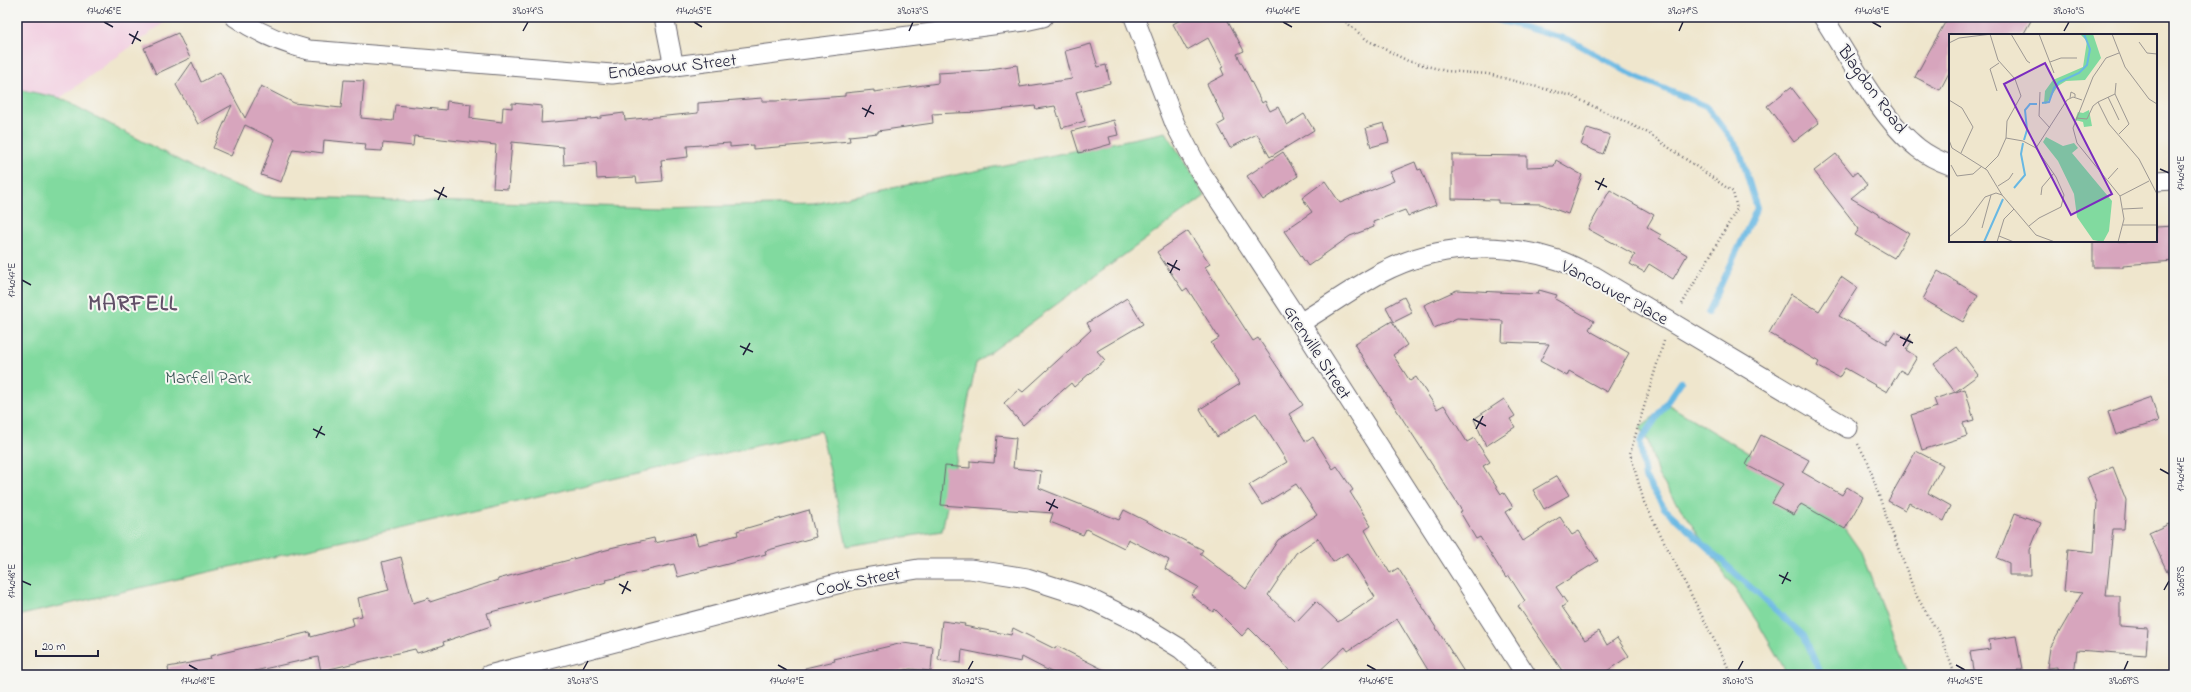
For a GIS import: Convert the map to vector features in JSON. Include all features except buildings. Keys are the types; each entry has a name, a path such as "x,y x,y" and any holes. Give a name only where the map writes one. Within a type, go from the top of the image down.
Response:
{"street":[{"name":"Endeavour Street","path":"235,17 254,30 281,42 309,50 612,74 674,68 1025,21 1043,17"},
{"path":"664,17 674,68"},
{"name":"Grenville Street","path":"1134,17 1175,124 1198,168 1300,323 1526,675"},
{"name":"Blagdon Road","path":"1823,17 1876,99 1900,129 1918,148 1949,164"},
{"path":"2157,181 2174,180"},
{"name":"Vancouver Place","path":"1300,323 1381,273 1424,256 1455,248 1528,252 1559,260 1594,276 1848,428"},
{"name":"Cook Street","path":"489,675 852,580 918,569 970,569 1027,578 1086,597 1137,622 1175,645 1210,675"}],"path":[{"path":"1848,428 1868,462 1884,511 1916,595 1942,639 1955,675"}],"shaded area":[{"path":"17,17 172,17 60,98 17,89"}],"green space":[{"name":"Marfell Park","path":"17,89 60,98 207,175 266,196 660,208 814,204 1166,132 1205,196 976,363 942,531 847,546 821,431 17,616"},
{"path":"1669,405 1824,499 1861,552 1908,675 1788,675 1758,623 1658,475 1648,441 1640,427"}],"waterway":[{"path":"1487,17 1570,40 1636,77 1706,106 1739,149 1757,208 1708,313"},
{"path":"1681,382 1640,442 1645,477 1664,508 1804,636 1821,675"}],"district":[{"name":"MARFELL","path":"133,302"}]}
